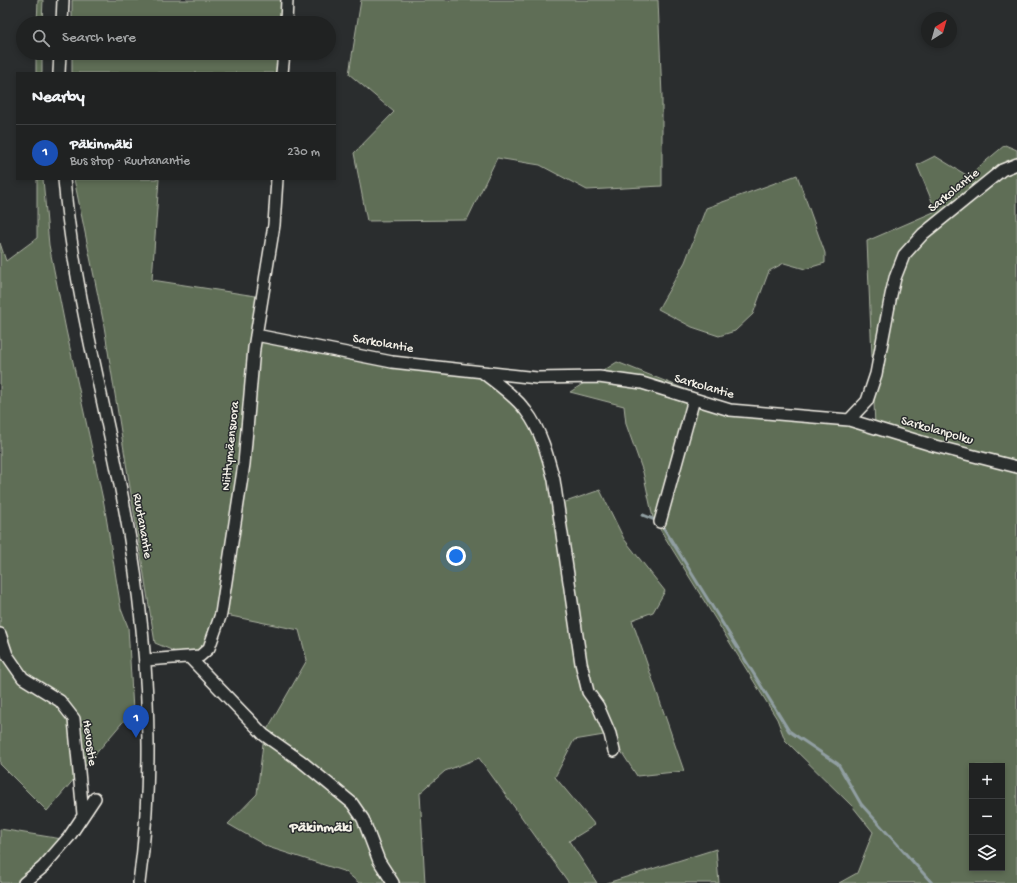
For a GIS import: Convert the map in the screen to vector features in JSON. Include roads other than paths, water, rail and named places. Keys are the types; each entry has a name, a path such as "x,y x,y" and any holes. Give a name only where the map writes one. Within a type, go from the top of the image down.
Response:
{"street":[{"path":"62,16 63,0"},
{"path":"286,16 287,0"},
{"path":"59,72 60,60"},
{"path":"282,72 283,60"},
{"name":"Sarkolantie","path":"256,334 392,362 537,378 599,377 642,383 730,410 850,420 866,401 876,374 892,289 904,255 923,234 1002,170 1017,164"},
{"name":"Ruutanantie","path":"64,180 68,226 84,315 122,495 138,585 146,660 149,738 147,790 139,883"},
{"name":"Niittymäensuora","path":"146,660 190,658 200,656 209,648 221,614 244,464 256,334 274,224 277,180"},
{"path":"481,372 510,394 527,412 539,434 549,461 554,480 581,662 588,692 598,706 610,734 614,751"},
{"path":"660,522 694,399"},
{"name":"Sarkolanpolku","path":"850,420 935,446 1017,467"},
{"name":"Hevostie","path":"0,634 7,655 23,678 60,701 74,720 83,814"},
{"path":"190,658 264,734 301,761 352,803 363,818 379,861 392,883"},
{"path":"24,883 42,868 70,837 83,814 95,798"}],"waterway":[{"path":"643,515 660,522 789,731 838,764 861,804 932,883"}],"place":[{"name":"Päkinmäki","path":"136,738"}],"district":[{"name":"Päkinmäki","path":"321,828"}]}
